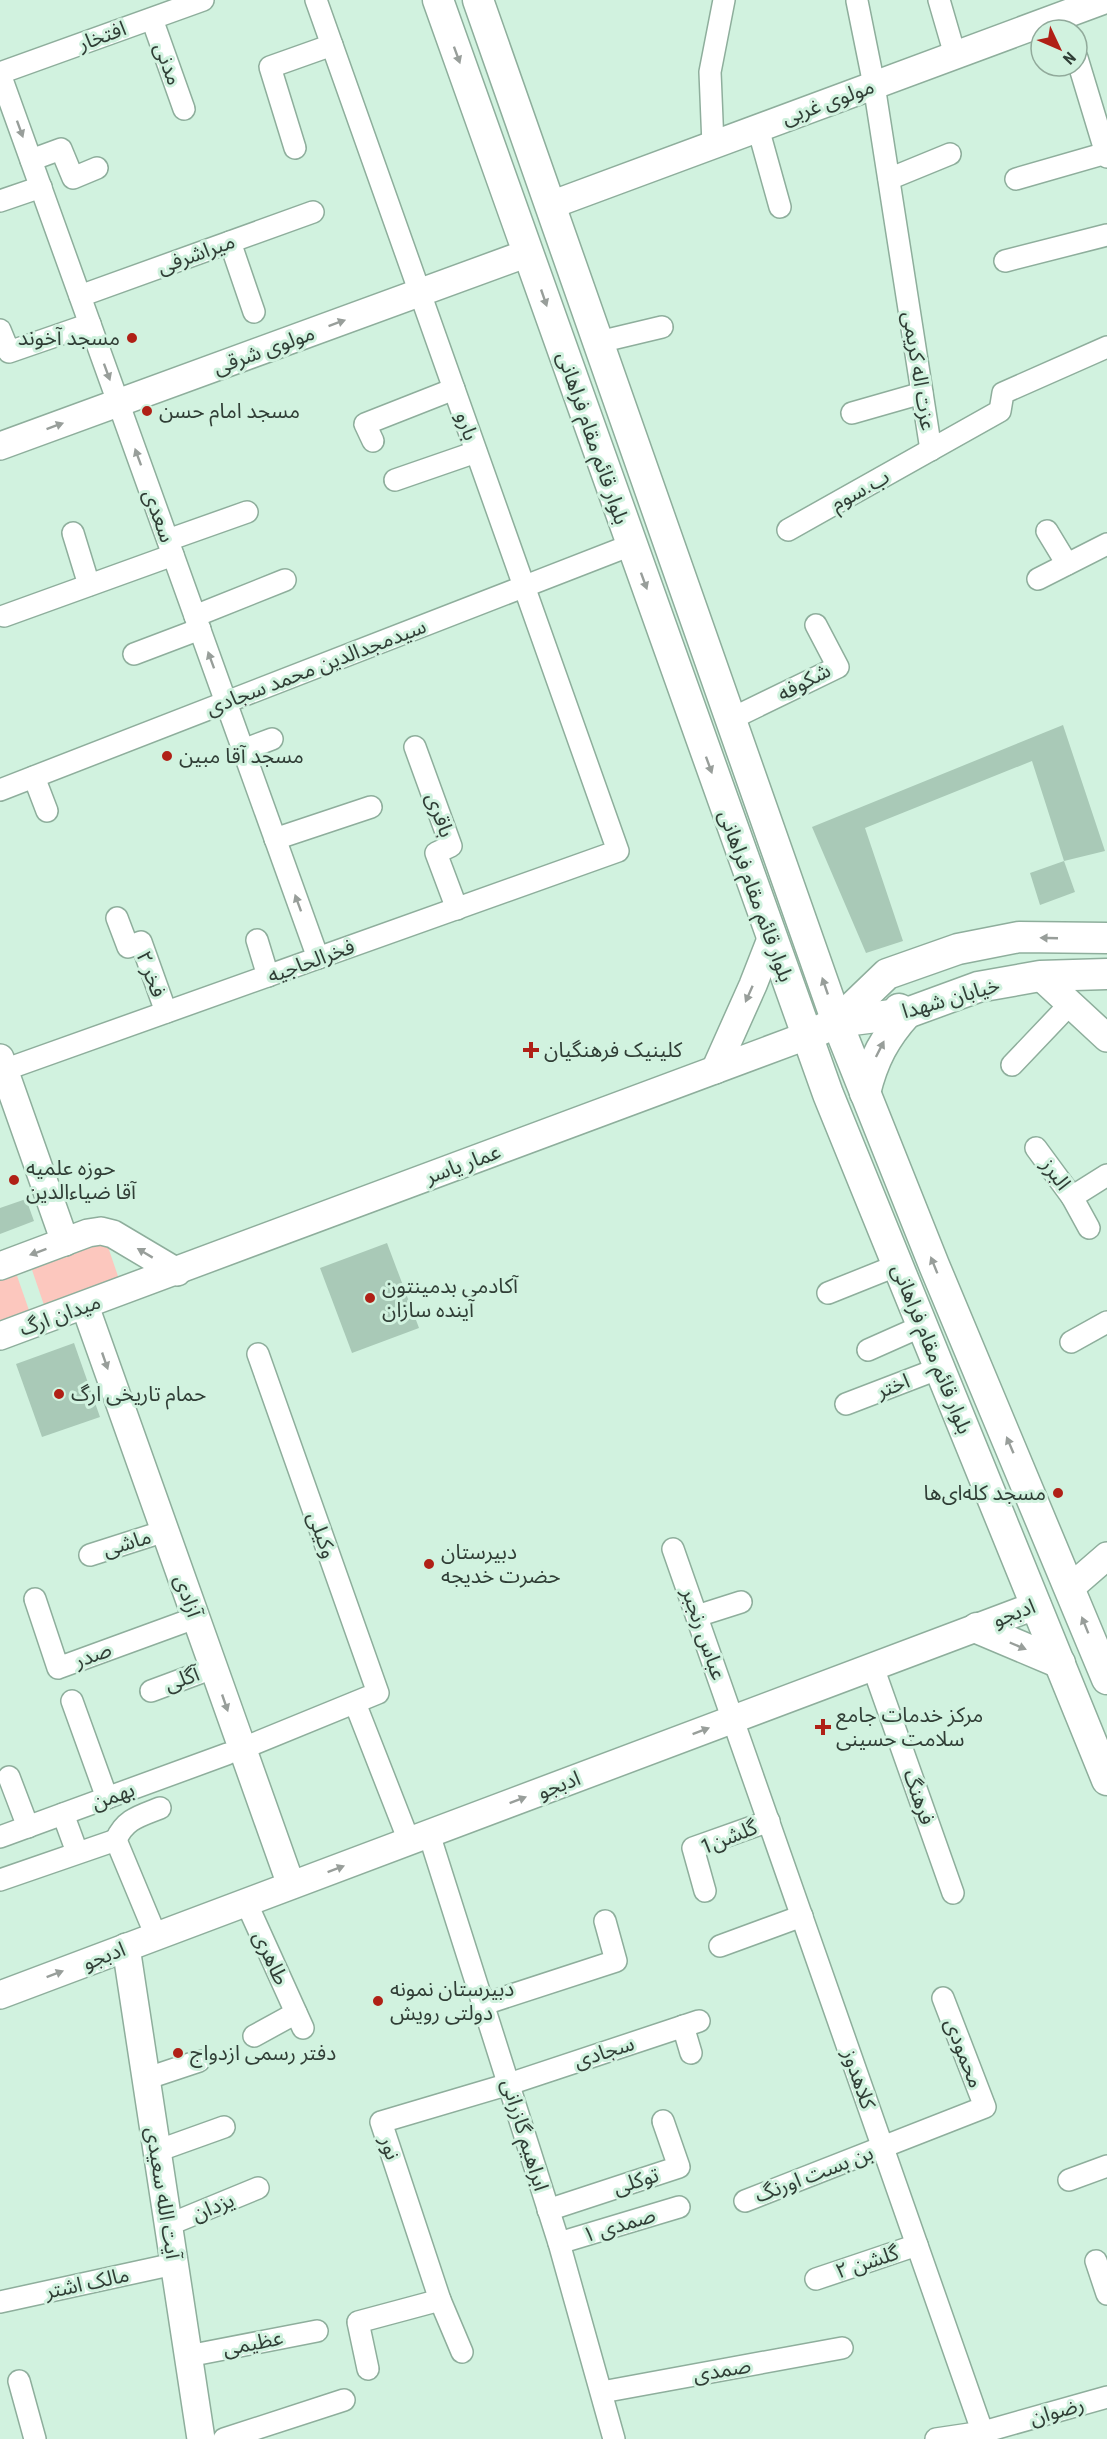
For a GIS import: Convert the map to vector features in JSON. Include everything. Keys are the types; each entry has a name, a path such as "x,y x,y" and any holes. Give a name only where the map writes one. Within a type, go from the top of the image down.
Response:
{"main road":[{"name":"بلوار قائم مقام فراهانی","path":"438,0 806,1036 1107,1780"},
{"name":"بلوار قائم مقام فراهانی","path":"478,0 837,1022 934,1265 1107,1679"},
{"name":"خیابان شهدا","path":"837,1022 887,974 958,949 1019,937 1107,938"},
{"path":"865,1093 872,1067 882,1044 907,1013 893,1006 886,999 883,988 887,974"},
{"name":"خیابان شهدا","path":"837,1022 907,1013 978,987 1040,976 1107,974"},
{"path":"806,1036 837,1022"},
{"name":"ادبجو","path":"1037,1605 1070,1588"},
{"path":"977,1628 1060,1663"}],"street":[{"name":"افتخار","path":"0,73 203,0"},
{"name":"بارو","path":"316,0 618,851"},
{"path":"713,145 711,72 724,0"},
{"path":"939,0 955,55"},
{"name":"مولوی غربی","path":"1073,18 1104,0"},
{"name":"عزت اله کریمی","path":"857,1 874,85 931,450 1000,411 1003,393 1107,347"},
{"name":"مدنی","path":"152,19 184,109"},
{"name":"مولوی غربی","path":"551,205 955,55 1029,33"},
{"path":"295,148 270,67 332,45"},
{"name":"سعدی","path":"0,73 318,958"},
{"path":"1016,179 1106,155 1083,78"},
{"path":"758,128 780,207"},
{"path":"31,160 61,149 73,178 97,168"},
{"path":"889,179 950,154"},
{"path":"0,201 41,187"},
{"name":"میراشرفی","path":"80,296 313,212"},
{"path":"1005,261 1107,235"},
{"path":"230,242 254,312"},
{"name":"مولوی شرقی","path":"0,446 528,253"},
{"path":"0,330 9,352 90,324"},
{"path":"600,342 662,327"},
{"path":"373,441 365,424 454,390"},
{"path":"852,413 922,393"},
{"name":"ب.سوم","path":"788,531 931,450"},
{"path":"395,480 476,452"},
{"path":"4,616 89,585 247,512"},
{"path":"1047,531 1067,564"},
{"path":"74,533 89,585"},
{"path":"1038,579 1107,544"},
{"name":"سیدمجدالدین محمد سجادی","path":"0,790 631,545"},
{"path":"134,654 285,580"},
{"name":"شکوفه","path":"731,719 838,668 816,625"},
{"path":"243,750 272,740"},
{"name":"باقری","path":"415,747 451,846 436,853 457,909"},
{"path":"34,777 47,812"},
{"path":"275,839 371,807"},
{"name":"فخرالحاجیه","path":"2,1064 166,1012 618,851"},
{"name":"فخر ۲","path":"117,918 128,947 141,942 166,1012"},
{"path":"715,1070 771,939"},
{"path":"257,940 268,976"},
{"path":"1040,976 1107,1038"},
{"path":"1012,1065 1070,1004"},
{"name":"عمار یاسر","path":"120,1293 806,1036"},
{"path":"2,1064 65,1242"},
{"name":"البرز","path":"1036,1148 1072,1197 1107,1175"},
{"path":"1072,1197 1089,1228"},
{"path":"0,1266 100,1231 113,1234 177,1272"},
{"path":"828,1293 897,1265"},
{"name":"میدان ارگ","path":"0,1336 120,1293"},
{"name":"آزادی","path":"85,1306 213,1668 234,1752 291,1885"},
{"path":"1071,1342 1107,1322"},
{"path":"868,1350 922,1326"},
{"name":"وکیلی","path":"234,1752 378,1693 258,1354"},
{"name":"اختر","path":"846,1404 940,1368"},
{"name":"ماشی","path":"90,1555 165,1531"},
{"name":"عباس رنجبر","path":"674,1549 734,1719"},
{"name":"ادبجو","path":"1070,1588 1107,1556"},
{"name":"صدر","path":"35,1599 58,1668 195,1618"},
{"path":"697,1616 741,1602"},
{"name":"ادبجو","path":"0,1995 1037,1605"},
{"name":"فرهنگ","path":"873,1667 953,1893"},
{"name":"آگلی","path":"151,1691 213,1668"},
{"path":"72,1701 107,1798"},
{"path":"355,1703 419,1837"},
{"name":"کلاهدوز","path":"734,1719 984,2435"},
{"name":"بهمن","path":"0,1837 234,1752"},
{"path":"9,1777 28,1827"},
{"path":"156,1936 116,1840 122,1827 133,1819 160,1808"},
{"path":"63,1814 77,1852"},
{"name":"گلشن1","path":"705,1891 693,1848 769,1821"},
{"name":"ابراهیم گازرانی","path":"419,1837 484,2004 559,2243 614,2439"},
{"path":"0,1880 116,1840"},
{"name":"طاهری","path":"246,1902 300,2020 254,2036"},
{"path":"720,1946 802,1916"},
{"path":"484,2004 616,1960 606,1921"},
{"name":"آیت الله سعیدی","path":"126,1947 188,2356 204,2438"},
{"name":"محمودی","path":"883,2147 985,2107 943,1998"},
{"name":"سجادی","path":"509,2084 691,2023 691,2053"},
{"path":"146,2079 199,2061"},
{"name":"نور","path":"462,2352 440,2300 381,2122 509,2084"},
{"name":"توکلی","path":"548,2210 679,2167 663,2121"},
{"path":"157,2151 224,2127"},
{"name":"بن بست اورنگ","path":"745,2201 883,2147"},
{"path":"1069,2180 1107,2166"},
{"name":"یزدان","path":"168,2225 258,2188"},
{"name":"صمدی ۱","path":"559,2243 679,2207"},
{"name":"گلشن ۲","path":"816,2279 917,2245"},
{"path":"1096,2261 1107,2294"},
{"name":"مالک اشتر","path":"0,2302 174,2264"},
{"path":"368,2368 358,2322 440,2300"},
{"name":"عظیمی","path":"188,2356 317,2331"},
{"name":"صمدی","path":"602,2392 842,2348"},
{"path":"19,2381 35,2439"},
{"name":"رضوان","path":"936,2439 984,2435 1107,2397"},
{"path":"204,2438 345,2400"}],"shaded area":[{"path":"105,1238 121,1285 46,1311 30,1264"},
{"path":"15,1270 31,1316 0,1327 0,1275"}],"building":[{"path":"1063,725 1105,851 1064,861 1032,761 865,828 903,941 866,953 812,827"},
{"path":"1064,861 1075,892 1040,905 1030,873"},
{"path":"26,1199 34,1221 0,1234 0,1208"},
{"name":"آکادمی بدمینتون آینده سازان","path":"387,1243 419,1328 352,1353 320,1268"},
{"name":"حمام تاریخی ارگ","path":"74,1343 100,1417 42,1437 16,1364"}],"place":[{"name":"مسجد آخوند","path":"132,338"},
{"name":"مسجد امام حسن","path":"147,411"},
{"name":"مسجد آقا مبین","path":"167,756"},
{"name":"کلینیک فرهنگیان","path":"531,1050"},
{"name":"حوزه علمیه آقا ضیاءالدین","path":"14,1180"},
{"name":"آکادمی بدمینتون آینده سازان","path":"370,1298"},
{"name":"حمام تاریخی ارگ","path":"59,1394"},
{"name":"مسجد کله‌ای‌ها","path":"1058,1493"},
{"name":"دبیرستان حضرت خدیجه","path":"429,1564"},
{"name":"مرکز خدمات جامع سلامت حسینی","path":"823,1727"},
{"name":"دبیرستان نمونه دولتی رویش","path":"378,2001"},
{"name":"دفتر رسمی ازدواج","path":"178,2053"}]}
